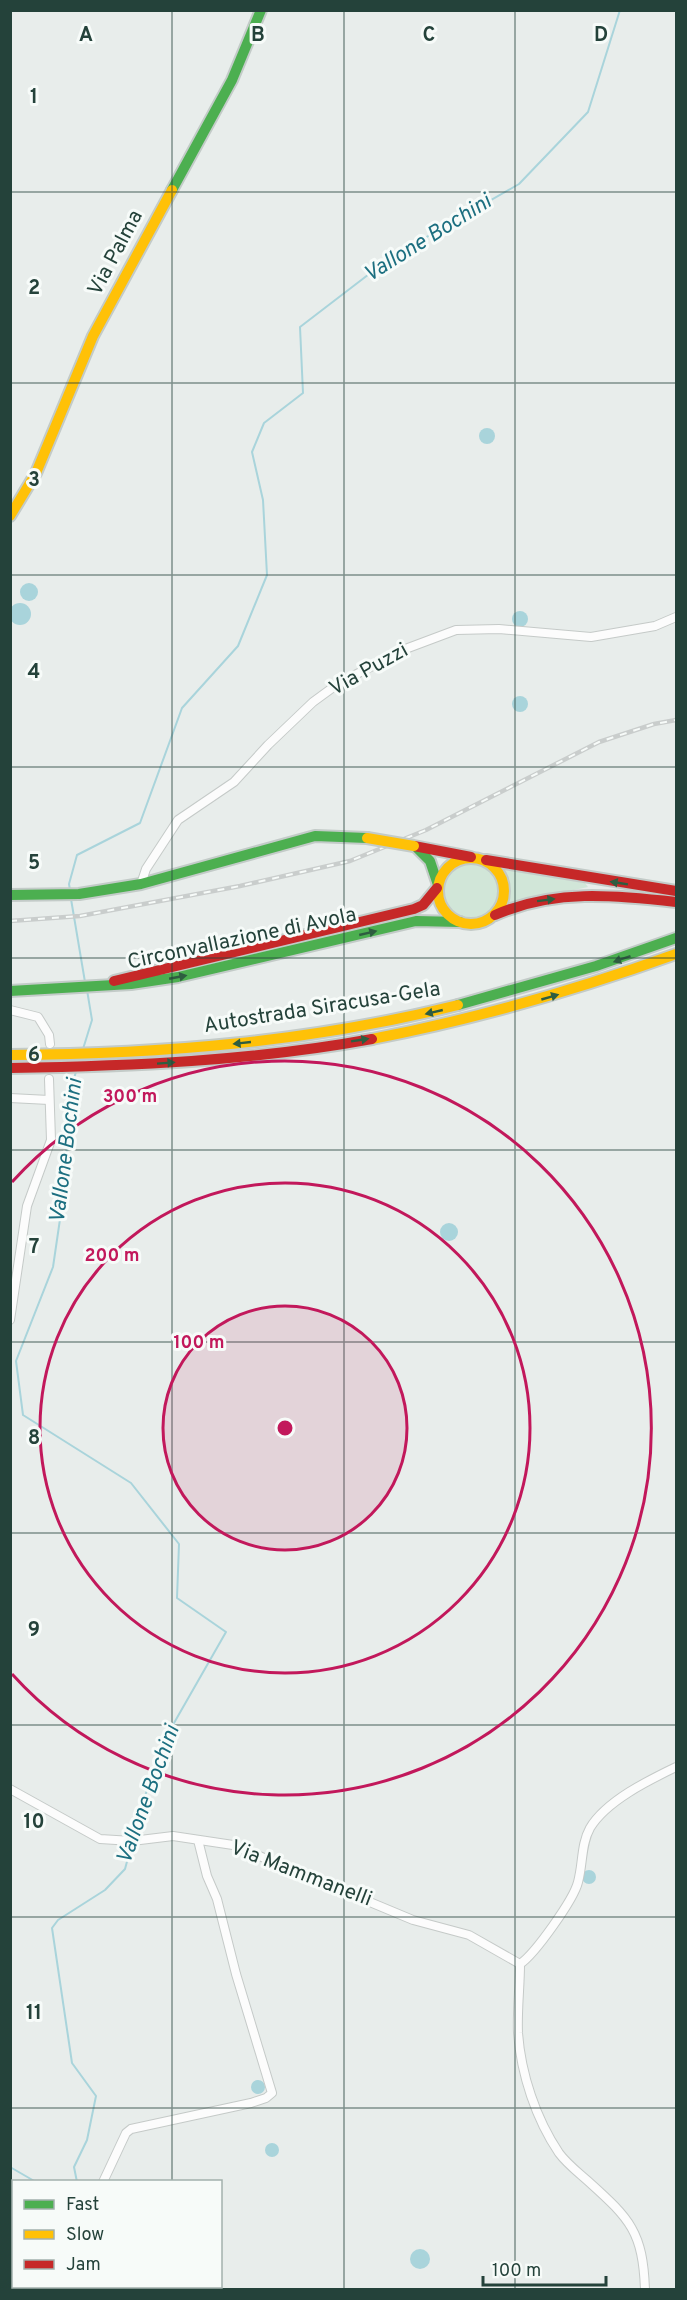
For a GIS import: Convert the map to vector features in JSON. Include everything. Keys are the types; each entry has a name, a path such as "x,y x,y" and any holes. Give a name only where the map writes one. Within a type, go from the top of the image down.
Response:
{"main road":[{"name":"Via Palma","path":"10,516 36,473 93,336 232,80 261,10"},
{"path":"10,895 79,894 141,884 315,836 339,835 676,891"},
{"path":"414,846 430,861 441,905 452,918 460,922 476,923 505,909 534,901 589,895 676,902"},
{"path":"438,887 449,865 475,858 493,866 502,880 504,896 497,911 491,917"},
{"name":"Circonvallazione di Avola","path":"99,985 414,909 423,905 438,887"},
{"name":"Circonvallazione di Avola","path":"99,985 131,984 178,977 416,921 460,922"},
{"name":"Autostrada Siracusa-Gela","path":"10,1055 183,1050 394,1021 548,984 676,938"},
{"name":"Autostrada Siracusa-Gela","path":"10,1068 108,1067 279,1053 397,1034 552,997 676,954"},
{"path":"10,991 99,985"}],"street":[{"name":"Via Puzzi","path":"141,884 146,869 178,820 234,782 313,702 339,683 408,648 456,630 499,629 591,637 655,626 676,617"},
{"path":"10,1010 38,1017 49,1035 50,1044"},
{"path":"10,1320 27,1206 51,1140 49,1079"},
{"path":"10,1098 49,1100"},
{"path":"645,2289 644,2262 639,2238 628,2220 560,2155 528,2086 521,2061 518,2032 520,1964 543,1938 572,1896 578,1884 586,1839 597,1819 640,1785 676,1767"},
{"name":"Via Mammanelli","path":"10,1789 100,1839 132,1841 173,1836 233,1845 413,1920 470,1935 520,1964"},
{"path":"103,2180 126,2133 131,2129 139,2125 251,2103 266,2098 272,2093 198,1839"}],"green space":[{"path":"470,863 481,865 490,871 496,880 498,891 496,902 490,911 481,917 470,919 459,917 450,911 444,902 442,891 444,880 450,871 459,865"},
{"path":"502,869 585,883 588,887 507,904 508,886"}],"water":[{"path":"484,428 490,428 495,436 493,442 484,444 479,439 479,433"},
{"path":"29,583 35,586 38,592 35,598 29,601 23,598 20,592 23,586"},
{"path":"20,603 28,606 31,614 28,622 20,625 12,622 9,614 12,606"},
{"path":"520,611 528,619 520,627 512,619"},
{"path":"517,696 523,696 528,704 526,710 517,712 512,707 512,701"},
{"path":"449,1223 455,1226 458,1232 455,1238 449,1241 443,1238 440,1232 443,1226"},
{"path":"589,1870 594,1872 596,1877 594,1882 589,1884 584,1882 582,1877 584,1872"},
{"path":"258,2080 263,2082 265,2087 263,2092 258,2094 253,2092 251,2087 253,2082"},
{"path":"269,2143 275,2143 279,2150 275,2157 269,2157 265,2153 265,2147"},
{"path":"420,2249 427,2252 430,2259 427,2266 420,2269 413,2266 410,2259 413,2252"}],"waterway":[{"name":"Vallone Bochini","path":"70,890 69,884 77,855 140,823 182,708 238,646 267,575 263,500 252,452 264,423 303,393 300,327 390,258 519,184 588,112 620,10"},
{"name":"Vallone Bochini","path":"71,899 85,982"},
{"name":"Vallone Bochini","path":"83,1049 92,1020 87,990"},
{"name":"Vallone Bochini","path":"76,1072 71,1087 64,1192 53,1267 16,1361 23,1415 131,1483 179,1544 177,1598 226,1632 174,1723 144,1798 125,1869 105,1890 58,1920 52,1928 72,2063 96,2096 87,2140 74,2167 77,2180"},
{"name":"Vallone Bochini","path":"10,2167 33,2180"}],"railway":[{"path":"10,921 80,916 240,886 350,861 426,830 599,742 654,724 676,720"}],"traffic: fast":[{"path":"172,190 232,80 261,10"},
{"path":"10,895 79,894 141,884 315,836 367,838"},
{"path":"417,848 430,861 438,885"},
{"path":"10,991 131,984 178,977 416,921 460,922"},
{"path":"458,1005 596,966 676,938"}],"traffic: slow":[{"path":"10,516 36,473 93,336 172,190"},
{"path":"367,838 414,846"},
{"path":"465,858 477,858 489,863 499,873 504,891 502,904 489,919 477,924 465,924 453,919 443,909 438,897 438,885 443,873 453,863 465,858"},
{"path":"372,1039 526,1002 601,980 676,954"},
{"path":"10,1055 123,1052 236,1044 347,1028 458,1005"}],"traffic: jam":[{"path":"414,846 471,857"},
{"path":"486,860 676,891"},
{"path":"114,981 414,909 423,905 437,888"},
{"path":"495,915 539,901 584,896 630,897 676,902"},
{"path":"10,1068 191,1061 282,1053 372,1039"}]}
